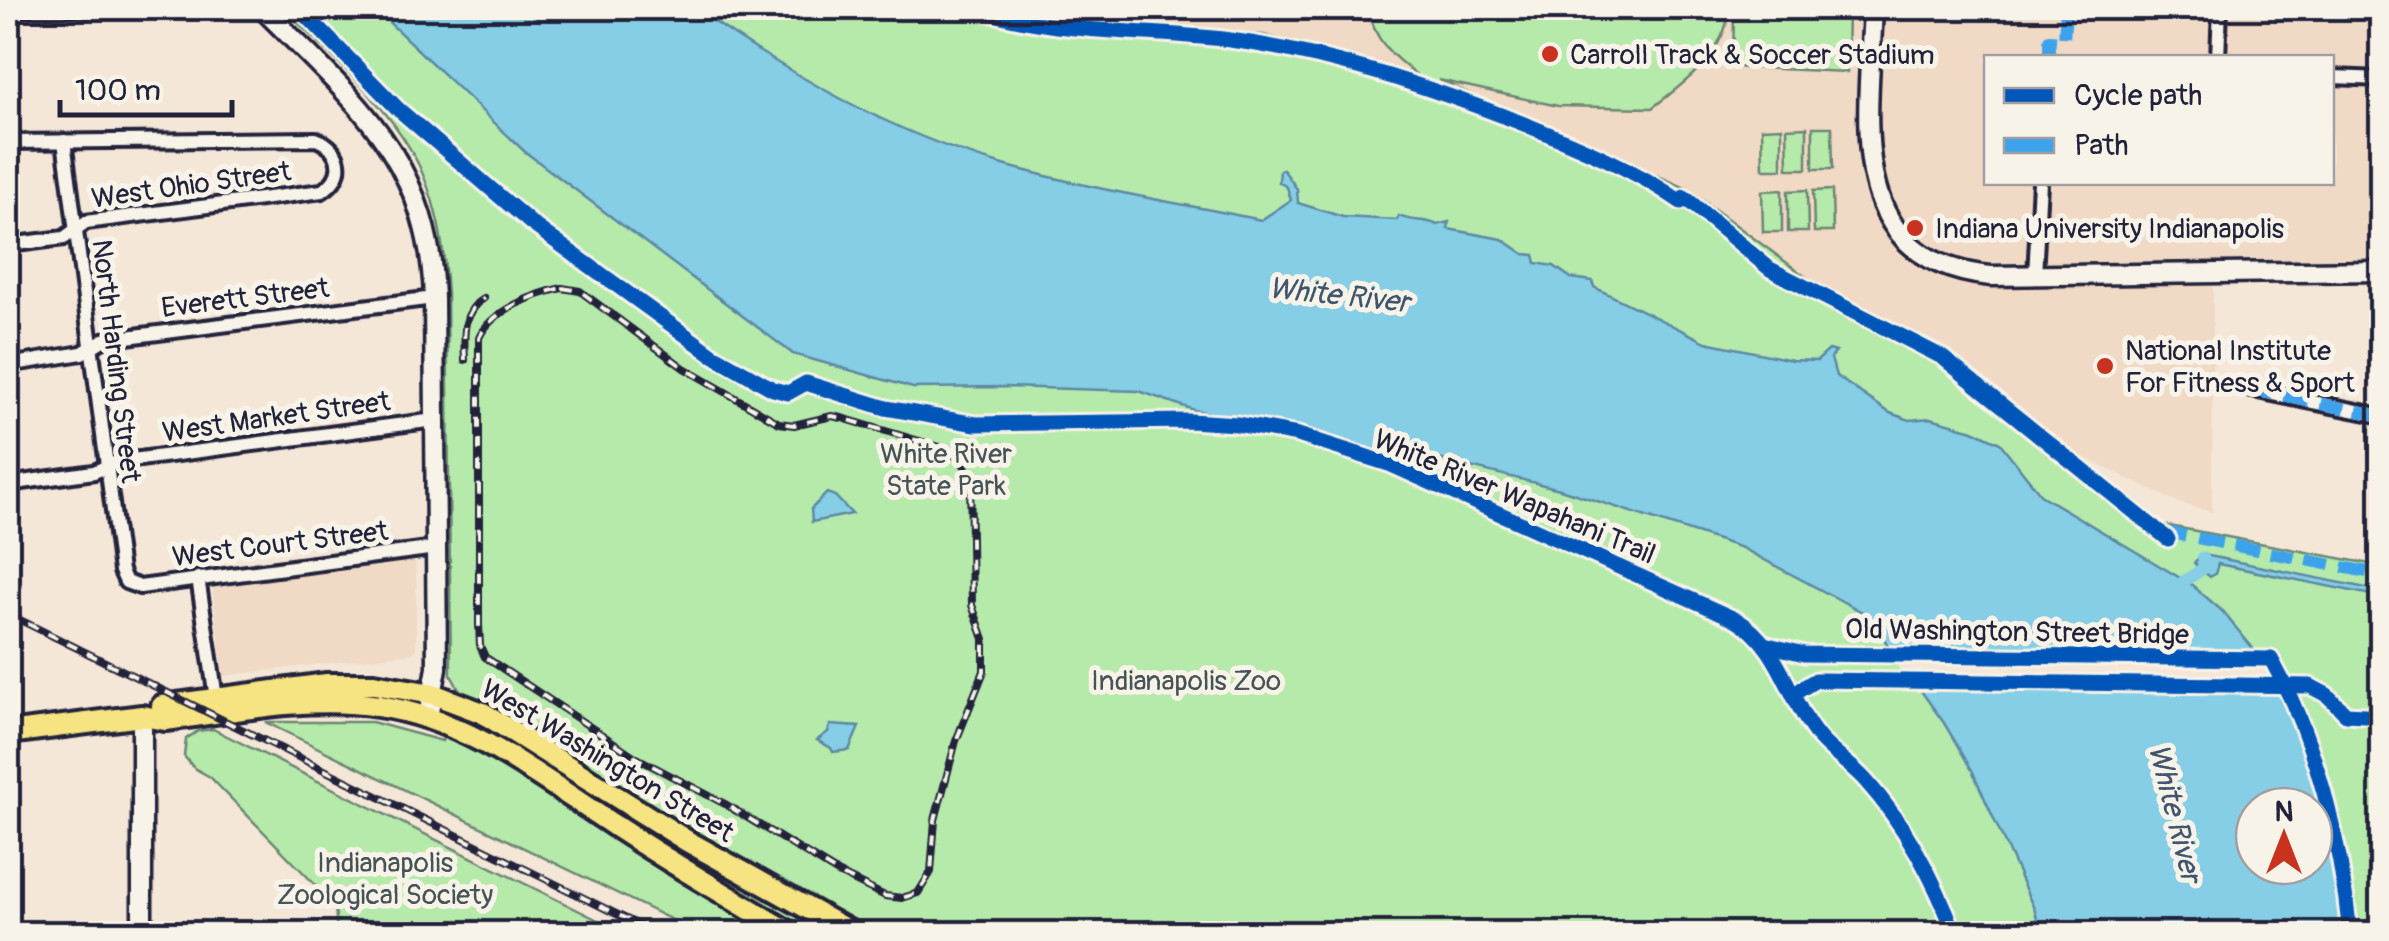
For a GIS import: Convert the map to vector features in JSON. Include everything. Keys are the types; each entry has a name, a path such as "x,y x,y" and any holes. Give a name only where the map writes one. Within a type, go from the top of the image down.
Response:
{"main road":[{"name":"West Washington Street","path":"142,716 163,706 350,684 432,694 506,726 687,842 854,934"},
{"name":"West Washington Street","path":"8,733 142,716 165,720 338,702 382,706 428,718 483,741 674,865 792,934"}],"street":[{"path":"8,9 206,8"},
{"path":"262,8 358,104 395,153 426,228 434,298 437,668 428,718"},
{"path":"1872,8 1870,170 1888,216 1908,243 1938,262 1968,274 2035,276 2382,272"},
{"path":"2218,55 2220,8"},
{"path":"2334,77 2382,79"},
{"name":"West Ohio Street","path":"8,246 64,238 86,222 322,190 335,180 339,164 333,149 320,140 64,142"},
{"path":"8,142 64,142"},
{"name":"North Harding Street","path":"64,142 121,572 130,585"},
{"path":"2035,276 2040,185"},
{"name":"Everett Street","path":"8,365 78,354 103,340 434,298"},
{"path":"2248,389 2382,416"},
{"name":"West Market Street","path":"8,484 94,472 117,462 435,420"},
{"name":"West Court Street","path":"130,585 140,587 436,548"},
{"path":"198,578 216,698"},
{"path":"142,716 142,934"}],"shaded area":[{"name":"Indiana University Indianapolis","path":"792,8 2381,8 2381,280 2213,274 2212,512 2179,503 1943,390"},
{"path":"412,559 416,563 416,650 412,653 223,676 212,583"}],"green space":[{"name":"White River State Park","path":"283,8 1002,8 1107,22 1264,35 1417,75 1386,47 1368,8 1729,8 1721,39 1702,66 1652,108 1558,106 1439,80 1686,188 1817,285 1965,366 2159,524 2381,566 2381,933 699,933 265,722 372,722 442,741 458,688 451,675 447,294 438,221 412,152 385,112"},
{"path":"1734,8 1848,8 1847,72 1733,67"},
{"path":"1782,127 1782,169 1763,169 1762,128"},
{"path":"1807,127 1807,169 1788,169 1787,128"},
{"path":"1813,127 1832,127 1833,169 1813,169"},
{"path":"1782,190 1782,232 1763,232 1762,191"},
{"path":"1807,190 1808,232 1788,232 1788,191"},
{"path":"1832,190 1833,232 1814,232 1813,191"},
{"name":"Indianapolis Zoological Society","path":"213,729 624,933 337,933 335,905 210,777 194,768 184,756 186,739 198,731"}],"water":[{"name":"White River","path":"374,8 695,8 841,99 920,136 1000,164 1097,188 1261,220 1291,200 1287,187 1279,182 1283,169 1297,189 1298,203 1343,217 1397,220 1399,216 1437,225 1449,222 1448,229 1502,239 1524,254 1534,255 1536,263 1554,266 1571,278 1592,281 1594,287 1706,342 1792,360 1817,361 1829,350 1836,352 1831,358 1836,376 1890,413 1910,420 1931,418 1973,430 2000,443 2042,496 2192,585 2221,610 2285,694 2317,786 2234,786 2234,886 2334,886 2334,851 2342,933 2041,933 2035,911 1972,770 1944,723 1866,614 1742,548 1560,489 1426,456 1410,458 1405,465 1299,430 1194,410 1139,391 913,388 793,354 524,151"},
{"path":"827,493 852,514 812,522 811,509"},
{"path":"2204,555 2381,591 2381,597 2218,564 2210,577 2194,563"},
{"path":"830,725 859,727 849,750 833,752 817,740 828,732"}],"pier":[{"path":"1885,649 2263,654 2291,695 1915,691"}],"waterway":[{"path":"2174,588 2207,566 2203,558"}],"railway":[{"path":"562,288 580,291 684,368 779,423 794,425 832,416 842,418 943,448 961,460 970,475 972,605 984,639 984,671 956,741 935,820 931,872 918,893 902,898 885,896 838,873 725,804 637,758 485,657 479,624 479,338 503,311 562,288"},
{"path":"465,360 468,317 484,298"},
{"path":"8,614 657,934"}],"marked path":[{"path":"2049,55 2049,40 2064,41 2066,8"},
{"path":"2248,389 2382,416"},
{"path":"2161,531 2382,575"}],"cycle path":[{"name":"White River Wapahani Trail","path":"299,8 398,109 532,224 713,355 773,389 788,393 806,383 886,408 976,424 1190,421 1237,424 1298,435 1389,464 1737,620 1764,644 1820,739 1861,775 1893,815 1928,873 1955,934"},
{"path":"973,8 1035,23 1223,39 1300,52 1413,84 1585,149 1681,202 1684,197 1770,269 1942,357 2168,539"},
{"name":"Old Washington Street Bridge","path":"1764,644 1804,654 2271,659 2301,723 2324,792 2350,934"},
{"path":"1793,694 1816,680 2310,686 2327,695 2346,714 2382,716"}],"place":[{"name":"Carroll Track & Soccer Stadium","path":"1550,54"},
{"name":"Indiana University Indianapolis","path":"1915,228"},
{"name":"National Institute For Fitness & Sport","path":"2105,366"}],"park label":[{"name":"Indianapolis Zoo","path":"1186,680"}]}
